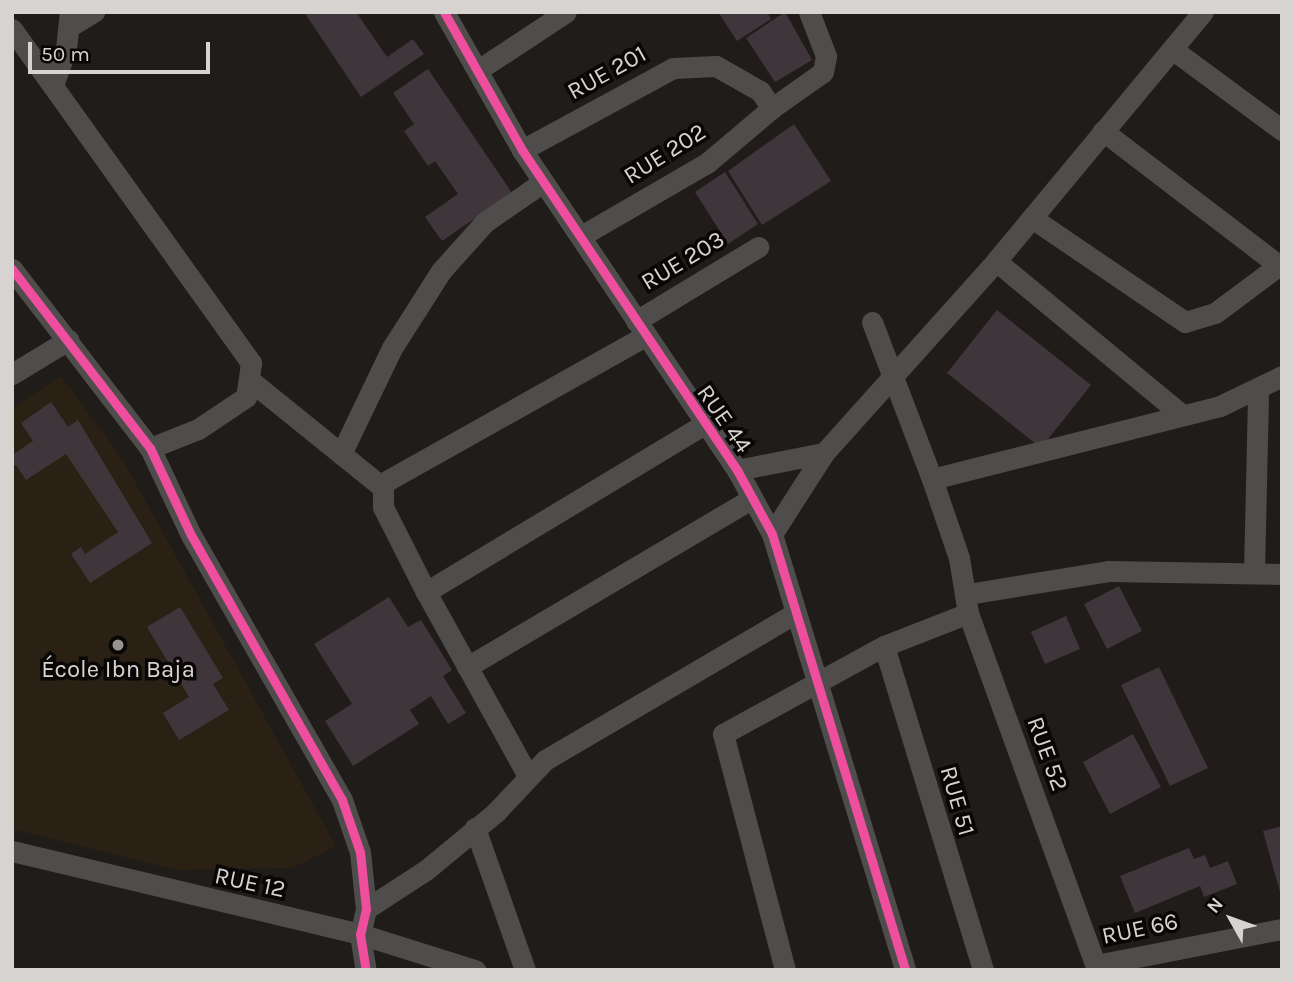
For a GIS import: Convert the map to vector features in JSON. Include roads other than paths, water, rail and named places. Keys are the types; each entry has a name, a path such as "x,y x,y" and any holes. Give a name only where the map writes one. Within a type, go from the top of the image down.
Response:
{"street":[{"path":"53,85 71,18 94,12"},
{"name":"RUE 44","path":"444,12 523,150 737,470 749,500 772,534 794,614 905,970"},
{"path":"478,70 566,12"},
{"path":"772,108 823,72 826,56 809,12"},
{"path":"772,534 824,453 996,261 1203,12"},
{"path":"12,29 233,332 251,363 252,382 246,397 198,429 150,448"},
{"path":"1172,49 1282,130"},
{"name":"RUE 201","path":"523,150 673,68 716,66 738,75 772,108"},
{"name":"RUE 202","path":"580,236 707,163 772,108"},
{"path":"1031,218 1185,322 1215,313 1280,264 1103,131"},
{"path":"341,454 392,348 441,271 485,222 544,182"},
{"name":"RUE 203","path":"382,486 640,328 758,247"},
{"path":"996,261 1180,413"},
{"path":"12,270 150,448 191,535 342,800 360,852 366,909 360,934 366,970"},
{"name":"RUE 52","path":"872,322 932,479 959,558 968,604 1097,967"},
{"path":"12,374 68,340"},
{"path":"932,479 1258,391 1282,376"},
{"path":"252,382 382,486 383,507 426,592 528,776"},
{"path":"1254,572 1258,391"},
{"path":"426,592 704,424"},
{"path":"737,470 824,453"},
{"path":"467,667 749,500"},
{"path":"785,970 722,744 729,727 968,604 1108,571 1282,574"},
{"path":"366,909 475,828 528,776 563,748 794,614"},
{"name":"RUE 51","path":"884,646 983,970"},
{"path":"475,828 525,970"},
{"name":"RUE 12","path":"12,850 360,934 475,970"},
{"name":"RUE 66","path":"1097,967 1282,929"}],"place":[{"name":"École Ibn Baja","path":"118,645"}]}
